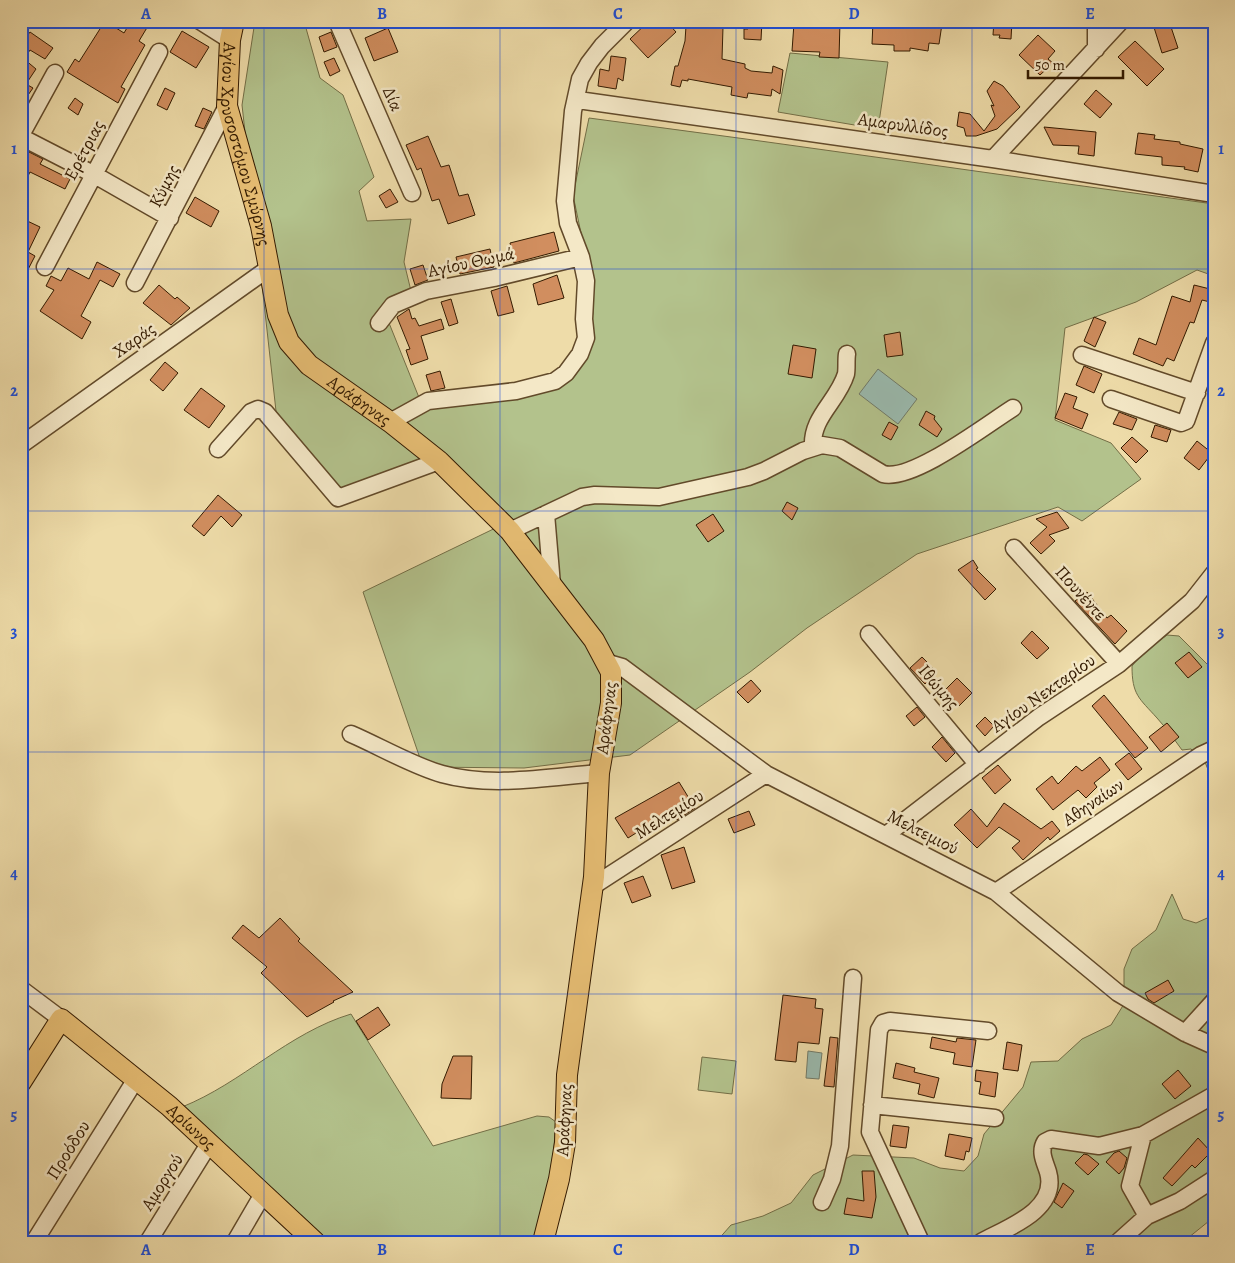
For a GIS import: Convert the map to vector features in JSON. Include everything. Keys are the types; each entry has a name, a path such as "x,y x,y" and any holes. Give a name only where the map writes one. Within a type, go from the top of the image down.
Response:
{"main road":[{"name":"Αγίου Χρυσοστόμου Σμύρνης","path":"232,31 227,106 261,226 270,268"},
{"name":"Αράφηνας","path":"270,268 281,322 298,354 309,365 390,422 439,461 510,531 594,640 608,663 612,688 599,773 593,886 567,1075 565,1143 559,1179 543,1242"},
{"name":"Αρίωνος","path":"61,1019 169,1106 315,1242"},
{"path":"21,1082 61,1019"}],"street":[{"path":"200,21 232,31"},
{"name":"Δία","path":"337,21 412,193"},
{"path":"390,422 428,401 516,391 545,385 566,373 580,354 586,338 584,319 586,281 581,257 566,212 571,132 580,79 595,54 627,21"},
{"path":"1096,21 1096,48"},
{"path":"993,159 1121,21"},
{"name":"Ερέτριας","path":"45,267 159,52"},
{"path":"55,73 21,136 170,218"},
{"path":"571,132 582,115 585,101 586,93 580,79"},
{"name":"Αμαρυλλίδος","path":"585,101 993,159 1214,194"},
{"name":"Κύμης","path":"135,283 227,106"},
{"name":"Αγίου Θωμά","path":"379,323 393,305 426,291 494,278 581,257"},
{"name":"Χαράς","path":"21,445 270,268"},
{"path":"1111,400 1181,423 1189,416 1214,343"},
{"path":"813,447 812,433 837,393 846,373 846,354"},
{"path":"1082,355 1197,393"},
{"path":"510,531 582,497 595,495 659,497 748,477 813,447 822,445 840,448 883,474 891,476 901,474 936,458 1013,408"},
{"path":"218,449 251,412 258,409 266,412 338,498 439,461"},
{"path":"546,514 552,585"},
{"name":"Πουνέντε","path":"1014,548 1119,664"},
{"name":"Αγίου Νεκταρίου","path":"886,835 1039,717 1119,664 1192,601 1214,573"},
{"name":"Ιθώμης","path":"869,634 978,765"},
{"name":"Μελτεμιού","path":"608,663 622,667 766,774 996,892 1118,993 1185,1033 1214,1046"},
{"path":"350,734 441,774 463,778 502,780 599,773"},
{"name":"Αθηναίων","path":"996,892 1128,801 1201,755 1214,749"},
{"name":"Μελτεμίου","path":"593,886 766,774"},
{"path":"822,1202 832,1180 840,1146 853,978"},
{"path":"21,989 61,1019"},
{"path":"1185,1033 1214,1001"},
{"path":"921,1242 870,1134 880,1030 883,1023 890,1022 988,1031"},
{"name":"Προόδου","path":"34,1242 136,1079"},
{"path":"981,1242 1028,1216 1046,1195 1050,1183 1041,1153 1045,1142 1051,1139 1098,1146 1143,1135 1214,1095"},
{"path":"872,1105 995,1118"},
{"path":"1143,1135 1130,1186 1148,1216"},
{"name":"Αμοργού","path":"148,1242 210,1144"},
{"path":"1118,1242 1148,1216 1180,1201 1214,1179"},
{"path":"235,1242 263,1194"}],"green space":[{"path":"255,21 304,21 320,78 343,95 374,177 359,191 367,221 411,219 404,262 411,291 383,308 422,405 561,385 586,348 593,313 590,276 573,195 589,118 1214,204 1214,276 1197,270 1136,302 1065,328 1055,420 1111,443 1141,479 1082,521 1058,507 917,554 807,628 750,672 630,755 524,768 423,767 363,592 510,521 445,465 342,498 276,411 242,105"},
{"path":"790,53 888,62 878,129 778,112"},
{"path":"1167,635 1179,636 1214,671 1214,785 1205,762 1191,749 1182,750 1141,700 1133,684 1132,666 1145,651"},
{"path":"1172,894 1183,919 1196,923 1214,915 1214,1217 1183,1242 716,1242 731,1225 763,1216 791,1203 813,1175 853,1155 914,1158 940,1168 964,1171 978,1156 984,1134 1023,1087 1031,1062 1058,1061 1082,1039 1111,1025 1124,1004 1124,969 1132,949 1156,930"},
{"path":"351,1014 433,1146 537,1116 549,1117 556,1122 552,1170 536,1242 325,1242 182,1107 225,1085 306,1033 328,1022"},
{"path":"702,1057 736,1061 732,1094 698,1090"}],"shaded area":[{"path":"878,369 917,399 898,424 859,394"},
{"path":"808,1051 822,1053 819,1079 806,1078"}],"building":[{"path":"105,21 124,33 131,21 151,21 139,41 145,45 121,87 125,89 118,103 67,72 75,59 79,62"},
{"path":"649,21 666,21 676,32 648,58 630,39"},
{"path":"690,21 717,21 717,26 723,27 722,59 745,64 745,68 751,71 772,73 773,66 783,70 780,94 772,89 771,96 748,93 747,98 731,95 732,87 688,79 688,81 682,80 680,87 671,85 675,66 678,66 685,41 686,26 690,26"},
{"path":"749,21 762,21 761,40 744,39 744,29 748,29"},
{"path":"821,21 840,22 839,58 819,57 820,52 792,51 794,23 821,24"},
{"path":"873,21 942,24 939,44 929,43 928,51 910,48 910,51 894,51 894,45 872,44"},
{"path":"994,21 1012,21 1011,39 999,38 1000,35 993,35"},
{"path":"1152,21 1169,21 1178,48 1162,53"},
{"path":"388,28 398,52 374,61 365,38"},
{"path":"182,31 209,47 196,68 170,52"},
{"path":"30,32 53,48 45,59 30,50 24,59 36,69 26,84 33,88 21,105 21,44"},
{"path":"331,32 337,47 324,52 319,37"},
{"path":"1038,35 1055,51 1048,59 1053,63 1040,75 1019,55"},
{"path":"1135,41 1164,69 1147,86 1118,57"},
{"path":"611,56 626,58 623,81 618,78 616,89 598,86 600,69 609,71"},
{"path":"334,58 340,71 330,76 324,62"},
{"path":"994,81 1003,86 1020,107 997,129 976,136 966,136 964,128 957,126 959,112 970,114 984,131 995,116 991,105 994,106 987,91"},
{"path":"165,88 175,93 167,110 157,105"},
{"path":"1096,90 1112,104 1100,118 1084,104"},
{"path":"75,98 83,104 78,115 68,108"},
{"path":"203,108 212,112 204,129 195,126"},
{"path":"1044,127 1096,132 1094,156 1078,154 1079,146 1053,145"},
{"path":"1138,133 1155,135 1154,139 1180,142 1180,144 1203,149 1198,172 1184,169 1185,167 1162,165 1162,157 1135,154"},
{"path":"428,136 441,167 449,165 459,196 468,194 475,215 448,224 439,199 432,201 421,168 417,170 406,145"},
{"path":"21,148 43,159 40,164 70,179 65,189 30,172 21,190"},
{"path":"390,189 398,202 386,208 379,196"},
{"path":"195,197 219,211 211,227 186,213"},
{"path":"21,218 40,227 28,252 35,256 21,283"},
{"path":"554,232 559,251 514,263 510,243"},
{"path":"490,249 494,267 460,274 456,257"},
{"path":"97,262 120,274 113,287 100,280 81,316 91,322 82,339 40,311 54,290 46,286 51,276 61,281 68,268 89,279"},
{"path":"423,265 428,280 415,285 410,269"},
{"path":"557,275 564,298 538,305 533,284"},
{"path":"159,285 175,299 177,297 190,308 171,325 143,303"},
{"path":"1194,285 1214,290 1214,303 1202,300 1194,323 1190,322 1174,361 1167,358 1163,366 1133,354 1139,338 1156,345 1172,296 1190,302"},
{"path":"507,286 514,312 498,316 491,291"},
{"path":"451,299 458,323 449,326 441,302"},
{"path":"409,309 412,319 415,318 419,326 441,319 444,329 421,336 428,359 411,365 406,350 410,349 397,317"},
{"path":"1094,317 1106,322 1095,347 1084,341"},
{"path":"900,332 903,355 887,357 884,335"},
{"path":"793,345 816,349 812,378 788,374"},
{"path":"165,362 178,373 163,391 150,380"},
{"path":"1084,366 1102,374 1094,393 1076,385"},
{"path":"440,371 445,388 431,391 426,375"},
{"path":"201,388 225,406 209,428 184,410"},
{"path":"1065,393 1077,397 1073,408 1088,414 1082,429 1055,418"},
{"path":"926,411 935,416 934,419 942,429 937,437 919,425"},
{"path":"1119,412 1137,419 1132,430 1113,424"},
{"path":"889,422 898,427 891,440 882,435"},
{"path":"1155,425 1171,430 1167,442 1151,437"},
{"path":"1132,437 1148,451 1136,463 1121,448"},
{"path":"1197,441 1212,453 1199,470 1184,458"},
{"path":"218,495 242,515 232,527 221,516 204,536 192,526"},
{"path":"787,502 798,508 792,520 782,511"},
{"path":"1057,512 1069,528 1049,535 1055,541 1041,554 1030,543 1047,527 1036,519"},
{"path":"713,514 724,531 708,542 696,525"},
{"path":"973,560 978,568 976,569 996,589 985,600 958,570"},
{"path":"1087,592 1107,618 1111,615 1127,631 1115,644 1075,601"},
{"path":"1032,631 1049,648 1037,659 1021,643"},
{"path":"1189,652 1202,667 1188,678 1175,663"},
{"path":"922,657 937,672 925,684 910,668"},
{"path":"957,678 972,693 959,706 945,690"},
{"path":"751,680 761,691 748,703 737,692"},
{"path":"1104,695 1148,748 1135,758 1092,706"},
{"path":"917,707 925,717 914,726 906,716"},
{"path":"985,717 994,726 985,736 976,726"},
{"path":"1167,723 1179,737 1161,752 1149,737"},
{"path":"942,737 955,753 946,762 932,747"},
{"path":"1129,753 1142,769 1128,780 1115,764"},
{"path":"1100,757 1110,770 1094,783 1097,787 1086,798 1078,790 1053,810 1036,789 1052,776 1058,784 1076,766 1082,771"},
{"path":"998,765 1011,780 995,794 982,778"},
{"path":"679,782 695,808 677,820 675,816 653,831 649,825 628,838 615,818"},
{"path":"1004,803 1041,829 1052,821 1060,831 1050,840 1048,837 1023,860 1012,848 1020,841 999,827 977,848 954,825 971,809 987,827"},
{"path":"749,811 755,825 734,833 728,819"},
{"path":"684,847 695,882 672,889 661,855"},
{"path":"643,876 651,896 632,903 624,883"},
{"path":"280,918 300,939 298,941 353,992 333,1001 307,1017 261,973 267,967 232,938 243,925 259,938"},
{"path":"1168,980 1174,991 1154,1003 1148,999 1145,993"},
{"path":"783,995 816,999 815,1008 823,1009 819,1044 798,1042 796,1062 775,1060"},
{"path":"378,1007 390,1025 368,1040 356,1021"},
{"path":"830,1037 838,1038 834,1087 824,1086"},
{"path":"932,1037 956,1042 957,1038 976,1040 972,1067 953,1064 955,1053 930,1048"},
{"path":"1007,1042 1022,1045 1018,1071 1003,1069"},
{"path":"453,1056 472,1056 471,1099 441,1098 442,1084"},
{"path":"896,1063 915,1068 914,1072 939,1078 934,1098 918,1094 920,1084 893,1078"},
{"path":"976,1070 998,1073 995,1097 979,1094 981,1082 975,1081"},
{"path":"1178,1070 1191,1086 1175,1099 1162,1084"},
{"path":"893,1125 909,1127 906,1148 890,1146"},
{"path":"949,1134 972,1138 969,1152 966,1151 964,1160 945,1156"},
{"path":"1198,1138 1211,1152 1195,1168 1192,1165 1172,1186 1163,1178"},
{"path":"1119,1151 1127,1158 1124,1168 1119,1174 1106,1162 1114,1153"},
{"path":"1084,1154 1099,1164 1088,1175 1075,1163"},
{"path":"862,1171 874,1171 876,1197 872,1218 844,1214 847,1198 864,1201"},
{"path":"1063,1183 1074,1191 1062,1208 1054,1202"}]}
